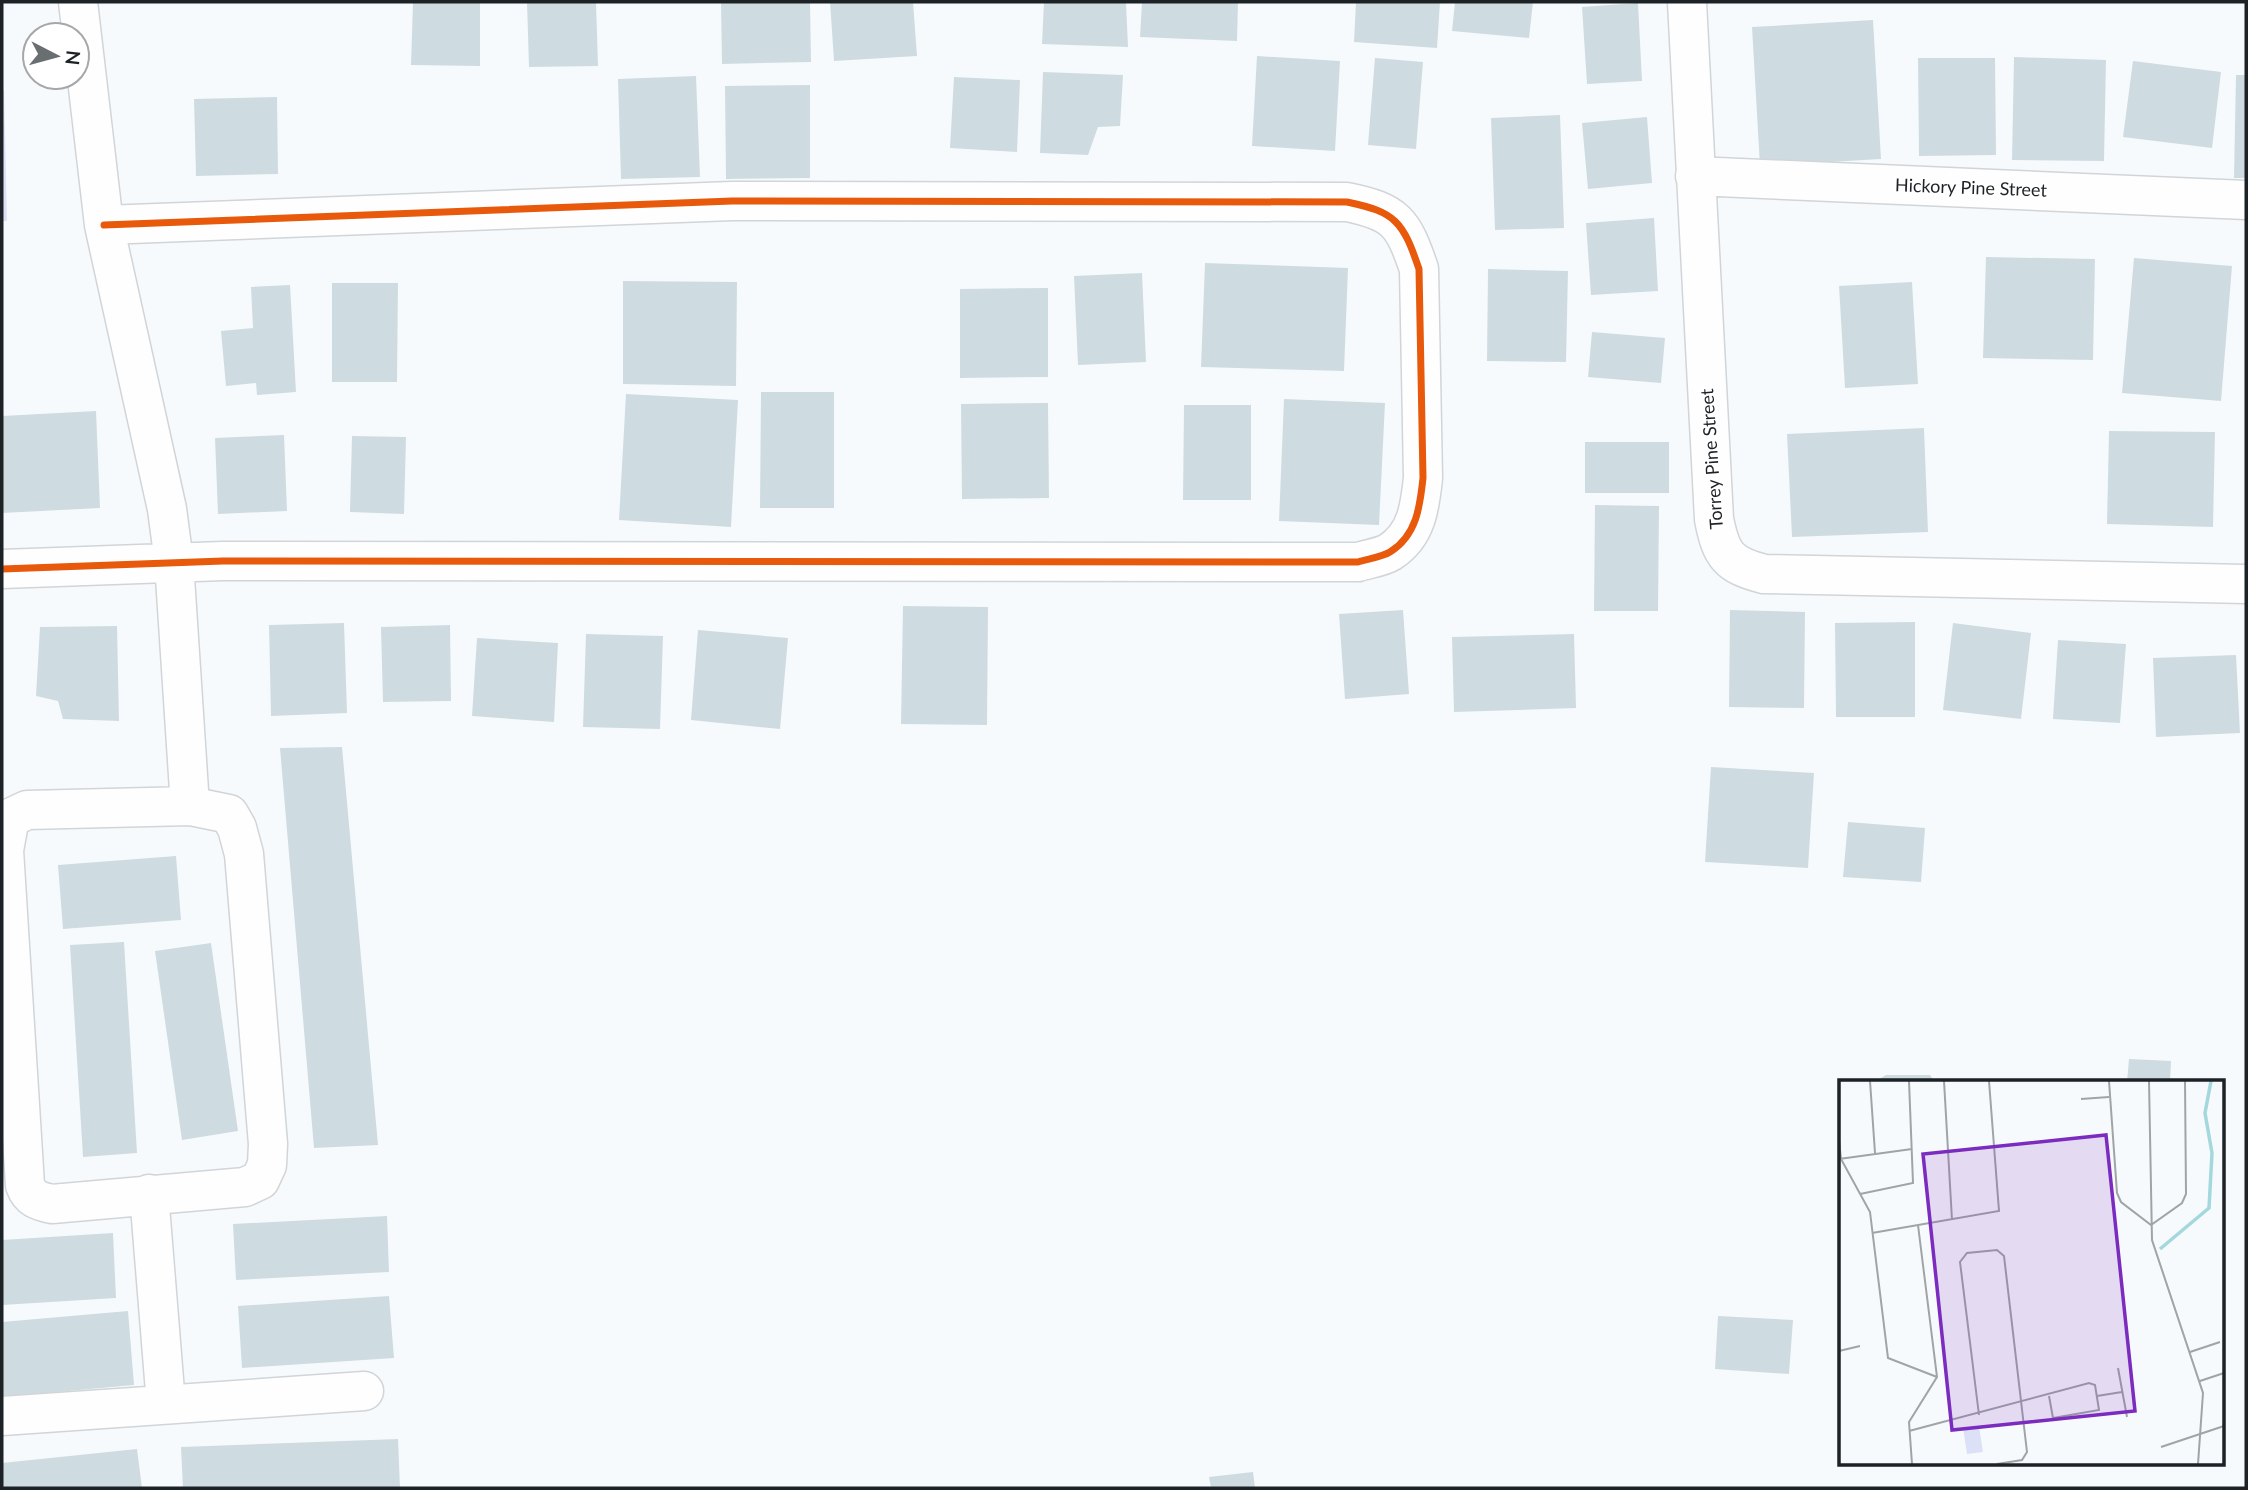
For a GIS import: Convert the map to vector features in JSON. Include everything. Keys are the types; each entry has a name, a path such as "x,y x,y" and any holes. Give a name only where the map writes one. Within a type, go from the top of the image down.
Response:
{"street":[{"path":"78,2 103,225 167,509 174,562 190,806"},
{"name":"Torrey Pine Street","path":"1687,2 1714,519 1718,542 1728,560 1744,569 1764,574 2246,584"},
{"name":"Hickory Pine Street","path":"1695,176 2246,200"},
{"path":"2,569 174,562 1358,562 1390,552 1412,531 1419,509 1423,478 1419,269 1408,238 1395,220 1376,208 1347,202 732,201 103,225"},
{"path":"190,806 229,814 237,828 244,854 268,1144 267,1165 260,1180 245,1187 52,1204 37,1200 28,1194 25,1185 21,1132 5,863 5,836 10,818 27,810 190,806"},
{"path":"149,1195 166,1404"},
{"path":"2,1416 365,1391"}],"shaded area":[{"path":"4,90 7,221 2,221"}],"building":[{"path":"413,2 480,3 480,66 411,65"},
{"path":"527,2 596,2 598,66 529,67"},
{"path":"721,2 810,2 811,62 722,64"},
{"path":"830,2 913,2 917,56 834,61"},
{"path":"1044,2 1126,2 1128,47 1042,44"},
{"path":"1142,2 1238,2 1237,41 1140,37"},
{"path":"1356,2 1440,2 1437,48 1354,42"},
{"path":"1455,2 1533,2 1529,38 1452,31"},
{"path":"1638,3 1642,81 1587,84 1582,7"},
{"path":"1873,20 1881,159 1760,166 1752,27"},
{"path":"1257,56 1340,61 1335,151 1252,146"},
{"path":"2014,57 2106,60 2104,161 2012,160"},
{"path":"1375,58 1423,62 1416,149 1368,145"},
{"path":"1918,58 1995,58 1996,155 1919,156"},
{"path":"2133,61 2221,72 2212,148 2123,137"},
{"path":"1043,72 1123,75 1120,126 1098,127 1088,155 1040,153"},
{"path":"2236,75 2246,75 2246,178 2234,178"},
{"path":"696,76 700,177 621,179 618,79"},
{"path":"954,77 1020,80 1017,152 950,148"},
{"path":"810,85 810,178 726,179 725,86"},
{"path":"277,97 278,174 196,176 194,99"},
{"path":"1560,115 1564,228 1495,230 1491,118"},
{"path":"1647,117 1652,183 1588,189 1582,123"},
{"path":"1654,218 1658,291 1591,295 1586,223"},
{"path":"1986,257 2095,259 2093,360 1983,358"},
{"path":"2134,258 2232,266 2221,401 2122,393"},
{"path":"1205,263 1348,268 1344,371 1201,367"},
{"path":"1488,269 1568,271 1566,362 1487,361"},
{"path":"1142,273 1146,362 1078,365 1074,276"},
{"path":"623,281 737,282 736,386 623,384"},
{"path":"1912,282 1918,384 1845,388 1839,286"},
{"path":"332,283 398,283 397,382 332,382"},
{"path":"290,285 296,392 257,395 256,383 226,386 221,331 253,328 251,287"},
{"path":"1048,288 1048,377 960,378 960,289"},
{"path":"1592,332 1665,338 1661,383 1588,377"},
{"path":"761,392 834,392 834,508 760,508"},
{"path":"626,394 738,400 731,527 619,520"},
{"path":"1284,399 1385,403 1379,525 1279,521"},
{"path":"1048,403 1049,498 962,499 961,404"},
{"path":"1184,405 1251,405 1251,500 1183,500"},
{"path":"96,411 100,508 2,513 2,416"},
{"path":"1924,428 1928,532 1792,537 1787,434"},
{"path":"2109,431 2215,432 2213,527 2107,524"},
{"path":"284,435 287,511 218,514 215,438"},
{"path":"352,436 406,437 404,514 350,512"},
{"path":"1585,442 1669,442 1669,493 1585,493"},
{"path":"1595,505 1659,506 1658,611 1594,611"},
{"path":"903,606 988,607 987,725 901,724"},
{"path":"1403,610 1409,694 1345,699 1339,614"},
{"path":"1730,610 1805,612 1804,708 1729,707"},
{"path":"1915,622 1915,717 1836,717 1835,623"},
{"path":"344,623 347,713 271,716 269,625"},
{"path":"1953,623 2031,633 2021,719 1943,710"},
{"path":"450,625 451,701 383,702 381,627"},
{"path":"117,626 119,721 63,719 58,701 36,696 40,627"},
{"path":"698,630 788,638 780,729 691,720"},
{"path":"586,634 663,636 660,729 583,727"},
{"path":"1574,634 1576,708 1454,712 1452,637"},
{"path":"477,638 558,643 554,722 472,716"},
{"path":"2058,640 2126,644 2120,723 2053,719"},
{"path":"2236,655 2240,733 2156,737 2153,658"},
{"path":"342,747 378,1145 314,1148 280,748"},
{"path":"1711,767 1814,773 1808,868 1705,862"},
{"path":"1848,822 1925,828 1921,882 1843,877"},
{"path":"176,856 181,920 63,929 58,865"},
{"path":"124,942 137,1153 83,1157 70,945"},
{"path":"211,943 238,1131 182,1140 155,951"},
{"path":"2129,1059 2171,1061 2170,1080 2127,1080"},
{"path":"1886,1075 1930,1075 1934,1080 1877,1080"},
{"path":"387,1216 389,1272 236,1280 233,1224"},
{"path":"113,1233 116,1298 2,1305 2,1240"},
{"path":"389,1296 394,1358 242,1368 238,1306"},
{"path":"128,1311 134,1385 2,1397 2,1322"},
{"path":"1718,1316 1793,1320 1789,1374 1715,1369"},
{"path":"398,1439 400,1488 183,1488 181,1447"},
{"path":"137,1449 142,1488 2,1488 2,1463"},
{"path":"1253,1472 1255,1488 1211,1488 1209,1477"}],"cycle path":[{"path":"2,569 223,561 1358,562 1387,554 1399,545 1412,528 1418,509 1423,478 1419,269 1408,240 1395,222 1377,210 1347,202 732,201 104,225"}]}
